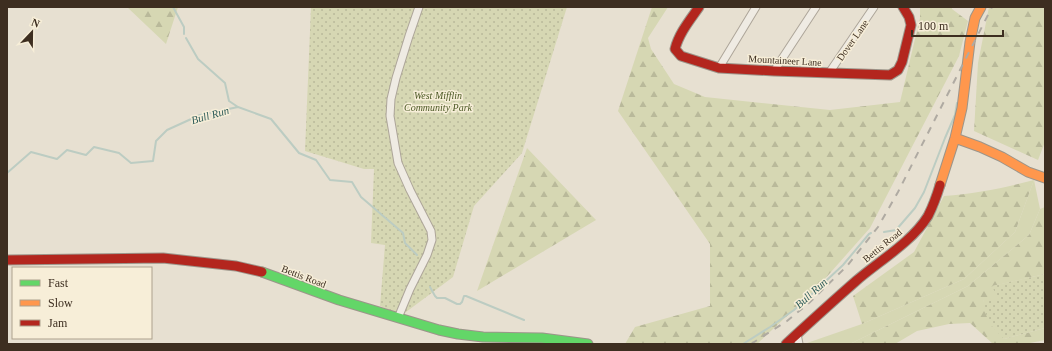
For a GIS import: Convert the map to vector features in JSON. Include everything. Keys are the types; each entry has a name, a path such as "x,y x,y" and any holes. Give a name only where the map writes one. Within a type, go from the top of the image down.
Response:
{"street":[{"path":"398,318 410,289 427,255 432,240 430,231 398,163 390,116 391,99 396,78 419,7"},
{"name":"Mountaineer Lane","path":"699,7 676,43 675,49 680,56 719,68 890,75 898,70 902,62 911,25 909,17 903,7"},
{"path":"719,68 756,7"},
{"path":"774,71 816,7"},
{"name":"Dover Lane","path":"829,73 874,7"},
{"name":"Bettis Road","path":"786,344 857,280 909,238 918,229 928,215 955,138 962,108 970,42 975,18 981,7"},
{"path":"955,138 980,147 1002,157 1028,172 1045,178"},
{"name":"Bettis Road","path":"7,260 155,258 236,266 259,271 324,296 439,330 482,337 542,338 588,344"},
{"path":"797,334 799,344"}],"green space":[{"path":"127,7 178,7 166,44"},
{"name":"West Mifflin Community Park","path":"311,7 567,7 522,153 474,206 453,277 402,315 380,306 385,245 371,243 374,169 364,169 305,151"},
{"path":"652,7 668,7 648,38 651,49 674,84 705,97 830,110 900,102 920,18 920,7 952,7 952,9 968,21 959,56 870,228 815,290 757,344 625,344 635,327 710,306 710,244 618,111"},
{"path":"989,7 1045,7 1045,142 1038,160 974,131 978,63"},
{"path":"527,148 596,220 477,291"},
{"path":"1034,180 1040,209 1029,235 968,286 850,344 807,343 862,324 964,279 1015,232"},
{"path":"1034,180 1015,232 964,279 862,324 853,296 914,252 944,196 967,194 1012,186"},
{"path":"1045,207 1045,274 993,286 999,300 983,300 1004,339 1045,328 1045,340 1025,344 993,344 970,323 949,324 917,331 895,344 850,344 968,286 1029,235 1040,209"},
{"path":"1045,274 1045,328 1004,339 988,322 983,300 998,299 992,286"}],"waterway":[{"path":"173,7 184,27 184,34"},
{"path":"186,38 198,59 225,83 229,101 238,107"},
{"name":"Bull Run","path":"884,232 896,230 915,208 924,192 955,115 957,103"},
{"name":"Bull Run","path":"7,173 31,152 57,159 67,150 86,155 94,147 119,153 131,163 153,161 156,141 167,130 200,115 238,107 271,119 299,153 316,160 330,180 352,182 361,197 403,233 405,243 417,255"},
{"name":"Bull Run","path":"743,344 794,310 843,265 871,233"},
{"name":"Bull Run","path":"430,287 437,298 445,298 460,304 464,296 466,296 524,320"}],"railway":[{"path":"751,344 787,321 809,303 847,266 878,227 898,192 992,7"}],"traffic: fast":[{"path":"262,272 339,300 439,330 483,337 542,338 588,344"}],"traffic: slow":[{"path":"940,185 955,138 962,108 970,42 975,18 981,7"},
{"path":"955,138 980,147 1002,157 1028,172 1045,178"}],"traffic: jam":[{"path":"699,7 685,27 677,43 675,49 681,56 719,68 890,75 898,70 902,62 911,25 909,17 903,7"},
{"path":"786,344 856,281 895,251 913,234 928,216 940,185"},
{"path":"7,260 163,258 236,266 262,272"}]}
